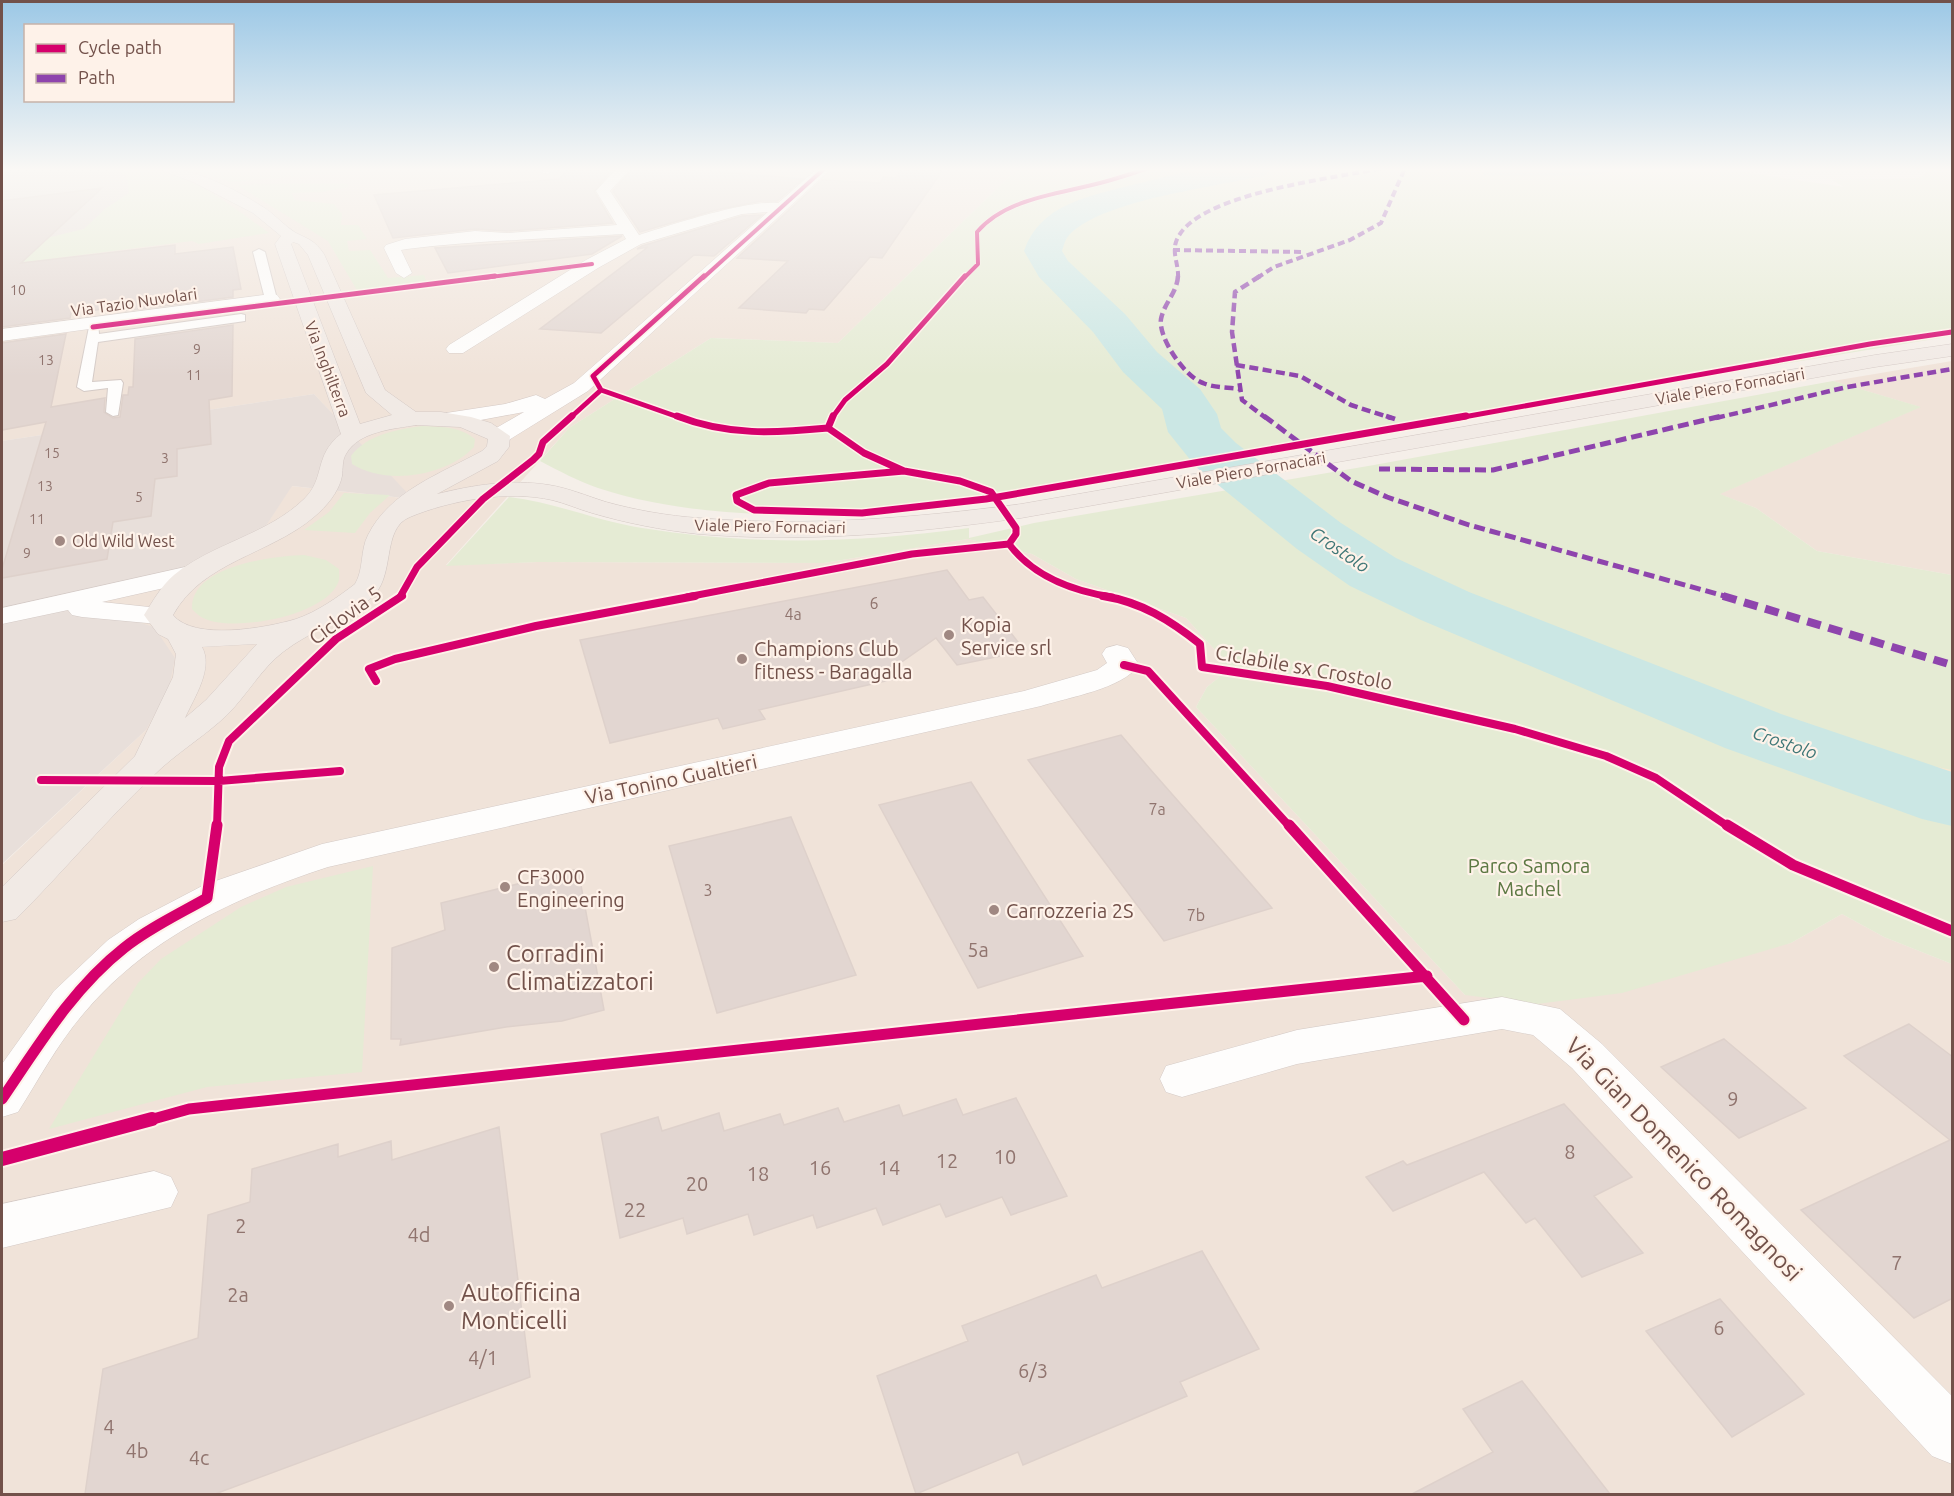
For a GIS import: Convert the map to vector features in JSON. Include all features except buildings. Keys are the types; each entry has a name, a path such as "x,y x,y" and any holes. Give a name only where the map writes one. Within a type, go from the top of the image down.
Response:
{"main road":[{"name":"Via Inghilterra","path":"288,238 283,244 353,436"},
{"name":"Via Inghilterra","path":"295,238 305,241 316,254 376,393 412,419"},
{"name":"Viale Piero Fornaciari","path":"395,513 447,497 495,489 548,492 603,509 696,526 795,530 940,522 1022,511 1953,350"},
{"name":"Viale Piero Fornaciari","path":"353,436 368,429 412,419 453,418 486,426 548,492"},
{"path":"140,771 188,677 191,654 169,625 172,590 194,573 286,526 310,508 327,487 330,460 339,446 353,436"},
{"path":"2,909 140,771 217,707 250,666 272,646 303,626 342,608 368,587 375,567 376,546 395,513 423,491 490,456 499,441"},
{"path":"169,625 208,639 243,638 303,626"}],"street":[{"path":"404,273 392,248 405,244 459,238"},
{"path":"456,349 592,264 626,238"},
{"path":"499,441 581,387 746,238"},
{"name":"Via Tazio Nuvolari","path":"2,335 93,331 271,299"},
{"path":"453,418 508,410 581,387"},
{"path":"2,616 54,607 194,573"},
{"path":"54,607 169,625"},
{"name":"Via Tonino Gualtieri","path":"2,1099 69,1002 114,956 155,927 207,898 259,875 322,856 1030,699 1108,676 1124,665 1117,654"},
{"name":"Via Gian Domenico Romagnosi","path":"1182,1080 1297,1047 1502,1013 1545,1021 1596,1064 1953,1436"},
{"path":"2,1226 154,1192"}],"lane":[{"path":"259,252 271,299"},
{"path":"113,412 116,383 84,387 93,331 241,318"}],"path":[{"path":"427,283 521,272"},
{"path":"218,792 219,767"},
{"path":"41,780 140,771 219,781 340,771"}],"shaded area":[{"path":"2,238 50,238 30,243 2,245"},
{"path":"31,238 946,238 838,343 711,338 569,428 446,565 538,562 824,563 968,539 1032,554 1076,579 1186,618 1217,652 1223,674 1207,687 1196,707 1465,995 1791,943 1842,914 1884,937 1952,964 1952,1494 2,1494 2,865 146,730 55,610 262,532 291,486 412,499 314,394 2,441 2,245 24,242"},
{"path":"1952,361 1952,575 1817,551 1756,508 1719,494 1920,407 1833,381"},
{"path":"314,394 413,499 292,486 262,532 193,565 55,610 112,614 154,627 175,658 169,688 146,730 2,864 2,441"}],"green space":[{"path":"47,238 238,238 199,244 192,241 2,265 2,245"},
{"path":"323,238 366,238 347,241 349,251 370,250 388,278 424,275 427,283 358,292 328,241"},
{"path":"946,238 1952,238 1952,336 877,514 736,513 666,505 598,488 540,461 569,428 711,338 838,343"},
{"name":"Parco Samora Machel","path":"1833,381 1921,407 1720,494 1756,508 1817,551 1952,575 1952,964 1884,937 1842,914 1791,943 1622,993 1537,1004 1465,995 1196,707 1207,687 1223,674 1217,652 1186,618 1076,579 1032,554 968,539 824,563 538,562 446,566 509,497 526,499 625,525 725,538 846,539 969,528 969,538 1034,523 1374,465"},
{"path":"422,426 450,428 463,432 475,439 474,447 448,465 416,475 382,475 352,464 351,456 374,438 393,431"},
{"path":"344,493 390,495 370,513 355,533 304,530 329,512"},
{"path":"304,555 326,560 339,569 339,578 329,595 297,613 235,624 203,618 192,609 195,594 204,583 218,573 254,561"},
{"path":"373,866 362,1072 207,1087 49,1129 138,983 161,959 241,907 286,887"}],"sand":[{"path":"1373,572 1418,574 1456,590 1488,622 1612,671 1648,666 1893,758 1952,770 1952,799 1805,748 1587,666"}],"waterway":[{"name":"Crostolo","path":"1047,238 1043,251 1053,268 1109,323 1140,362 1182,400 1191,414 1195,432 1216,455 1319,536 1373,572 1445,606 1753,731 1952,800"}],"marked path":[{"path":"1177,238 1175,251 1179,272 1178,282 1162,314 1160,325 1162,337 1196,380 1211,386 1240,389"},
{"path":"1354,238 1274,267 1235,292 1232,332 1242,400 1351,481 1387,497 1469,525 1668,579 1952,665"},
{"path":"1173,250 1305,252"},
{"path":"1236,365 1300,376 1351,405 1395,419"},
{"path":"1379,469 1493,470 1847,387 1952,369"}],"cycle path":[{"name":"Ciclovia 5","path":"2,1099 27,1061 81,989 113,957 158,925 207,898 217,823 219,767 229,741 336,639 402,596 417,567 483,499 533,460 539,454 543,442 601,390 593,376 747,238"},
{"name":"Ciclabile sx Crostolo","path":"977,238 978,264 887,364 837,408 828,428 864,453 904,471 960,481 991,492 1016,528 1016,534 1009,544 1025,562 1045,576 1068,586 1127,600 1160,615 1200,644 1202,667 1327,686 1515,729 1606,756 1656,778 1758,846 1793,865 1952,931"},
{"path":"93,327 592,264"},
{"path":"904,471 791,479 750,487 736,495 737,501 754,510 862,513 986,499 1642,386 1870,344 1952,332"},
{"path":"601,390 615,393 695,423 724,430 768,433 828,428"},
{"path":"376,681 369,669 395,659 536,626 912,554 1009,544"},
{"path":"1124,665 1148,671 1427,976 1464,1020"},
{"path":"41,780 219,781 340,771"},
{"path":"2,1159 189,1109 1427,976"}],"place":[{"name":"Old Wild West","path":"60,541"},
{"name":"Kopia Service srl","path":"949,635"},
{"name":"Champions Club fitness - Baragalla","path":"742,659"},
{"name":"CF3000 Engineering","path":"505,887"},
{"name":"Carrozzeria 2S","path":"994,910"},
{"name":"Corradini Climatizzatori","path":"494,967"},
{"name":"Autofficina Monticelli","path":"449,1306"}]}
